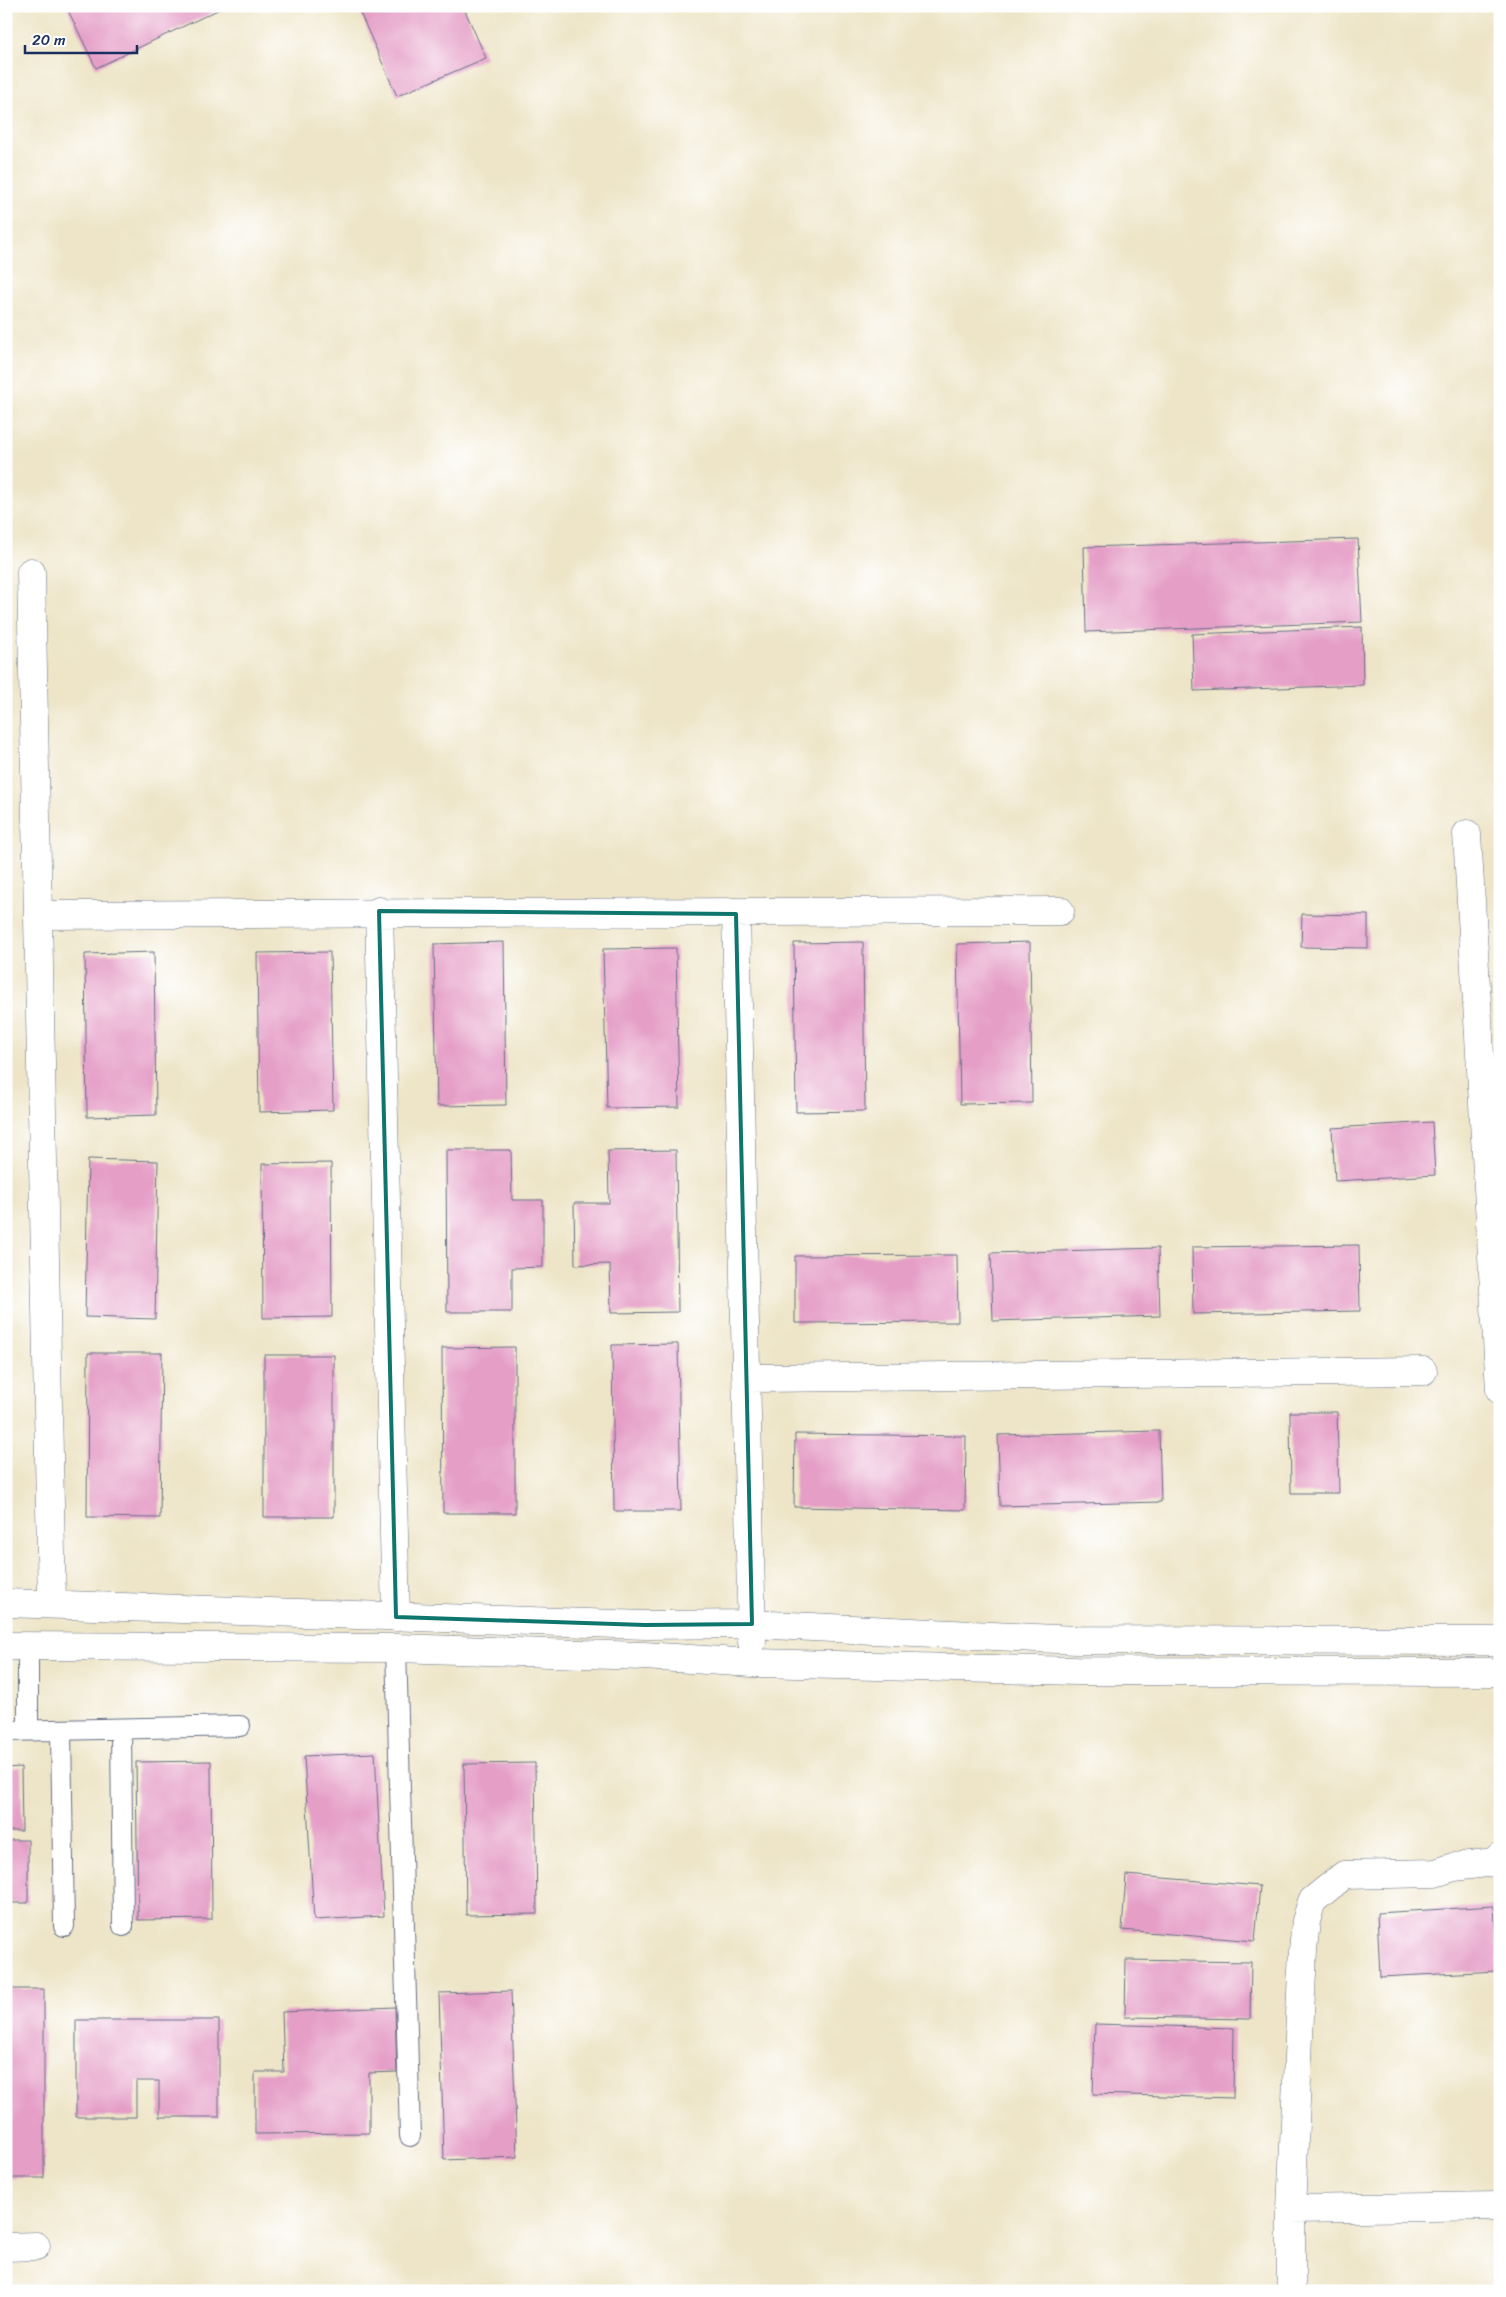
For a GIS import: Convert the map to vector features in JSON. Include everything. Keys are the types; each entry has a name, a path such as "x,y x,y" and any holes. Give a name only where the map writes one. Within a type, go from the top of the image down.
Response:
{"street":[{"path":"31,572 52,1603"},
{"path":"1467,834 1500,1390"},
{"path":"39,915 379,911 736,914 1060,911"},
{"path":"379,911 396,1618"},
{"path":"736,914 752,1663"},
{"path":"747,1378 1423,1371"},
{"path":"6,1603 52,1603 396,1618 645,1626 752,1624 1076,1640 1500,1641"},
{"path":"1280,1640 1281,1671"},
{"path":"17,1646 396,1648 644,1656 752,1663 1076,1671 1500,1672"},
{"path":"1291,2291 1292,2210 1303,1950 1306,1921 1312,1901 1344,1875 1435,1873 1454,1867 1494,1862 1500,1856"},
{"path":"1292,2210 1500,2206"},
{"path":"6,2247 36,2246"}],"lane":[{"path":"17,1646 28,1730"},
{"path":"396,1648 410,2136"},
{"path":"6,1731 240,1726"},
{"path":"60,1730 64,1926"},
{"path":"121,1730 123,1926"}],"highlighted area":[{"path":"379,911 736,914 752,1624 645,1625 396,1617"}],"building":[{"path":"66,6 226,6 96,68"},
{"path":"357,6 463,6 486,58 397,96"},
{"path":"1358,539 1362,622 1086,632 1084,547"},
{"path":"1362,627 1363,685 1194,691 1192,634"},
{"path":"1302,914 1368,915 1368,948 1301,947"},
{"path":"504,942 506,1105 437,1106 434,944"},
{"path":"863,942 865,1111 796,1112 794,943"},
{"path":"1030,942 1032,1103 960,1104 957,944"},
{"path":"676,948 679,1107 607,1108 603,949"},
{"path":"154,952 156,1115 87,1117 85,954"},
{"path":"330,952 333,1110 259,1112 257,953"},
{"path":"1432,1122 1435,1175 1335,1181 1332,1128"},
{"path":"446,1150 511,1150 512,1200 543,1200 543,1267 512,1268 512,1312 447,1312"},
{"path":"676,1150 678,1312 611,1313 610,1264 575,1265 574,1203 609,1203 608,1151"},
{"path":"88,1159 158,1161 155,1319 85,1317"},
{"path":"331,1163 332,1317 263,1318 262,1164"},
{"path":"1359,1245 1360,1311 1193,1314 1192,1247"},
{"path":"1158,1248 1160,1316 993,1321 991,1253"},
{"path":"957,1255 958,1322 795,1323 795,1256"},
{"path":"678,1344 681,1511 614,1511 612,1345"},
{"path":"515,1347 515,1513 443,1513 442,1348"},
{"path":"88,1353 162,1353 160,1518 87,1517"},
{"path":"264,1355 334,1355 334,1517 264,1517"},
{"path":"1290,1412 1337,1412 1339,1493 1291,1493"},
{"path":"1159,1431 1161,1502 1000,1506 998,1435"},
{"path":"795,1434 966,1436 965,1510 794,1507"},
{"path":"375,1753 384,1916 314,1920 304,1756"},
{"path":"211,1761 212,1919 138,1920 136,1762"},
{"path":"535,1763 537,1914 466,1915 464,1764"},
{"path":"21,1767 22,1831 6,1831 6,1768"},
{"path":"6,1840 28,1840 28,1903 6,1903"},
{"path":"1126,1875 1260,1886 1255,1941 1122,1930"},
{"path":"1494,1906 1498,1971 1380,1977 1377,1913"},
{"path":"1126,1960 1251,1962 1250,2019 1125,2017"},
{"path":"6,1989 44,1989 44,2178 6,2178"},
{"path":"511,1991 517,2157 444,2160 439,1993"},
{"path":"395,2007 397,2072 369,2073 369,2133 255,2134 255,2072 284,2072 282,2012"},
{"path":"76,2020 219,2020 219,2117 159,2117 159,2081 136,2081 136,2117 76,2117"},
{"path":"1095,2024 1234,2028 1233,2098 1093,2094"}]}
